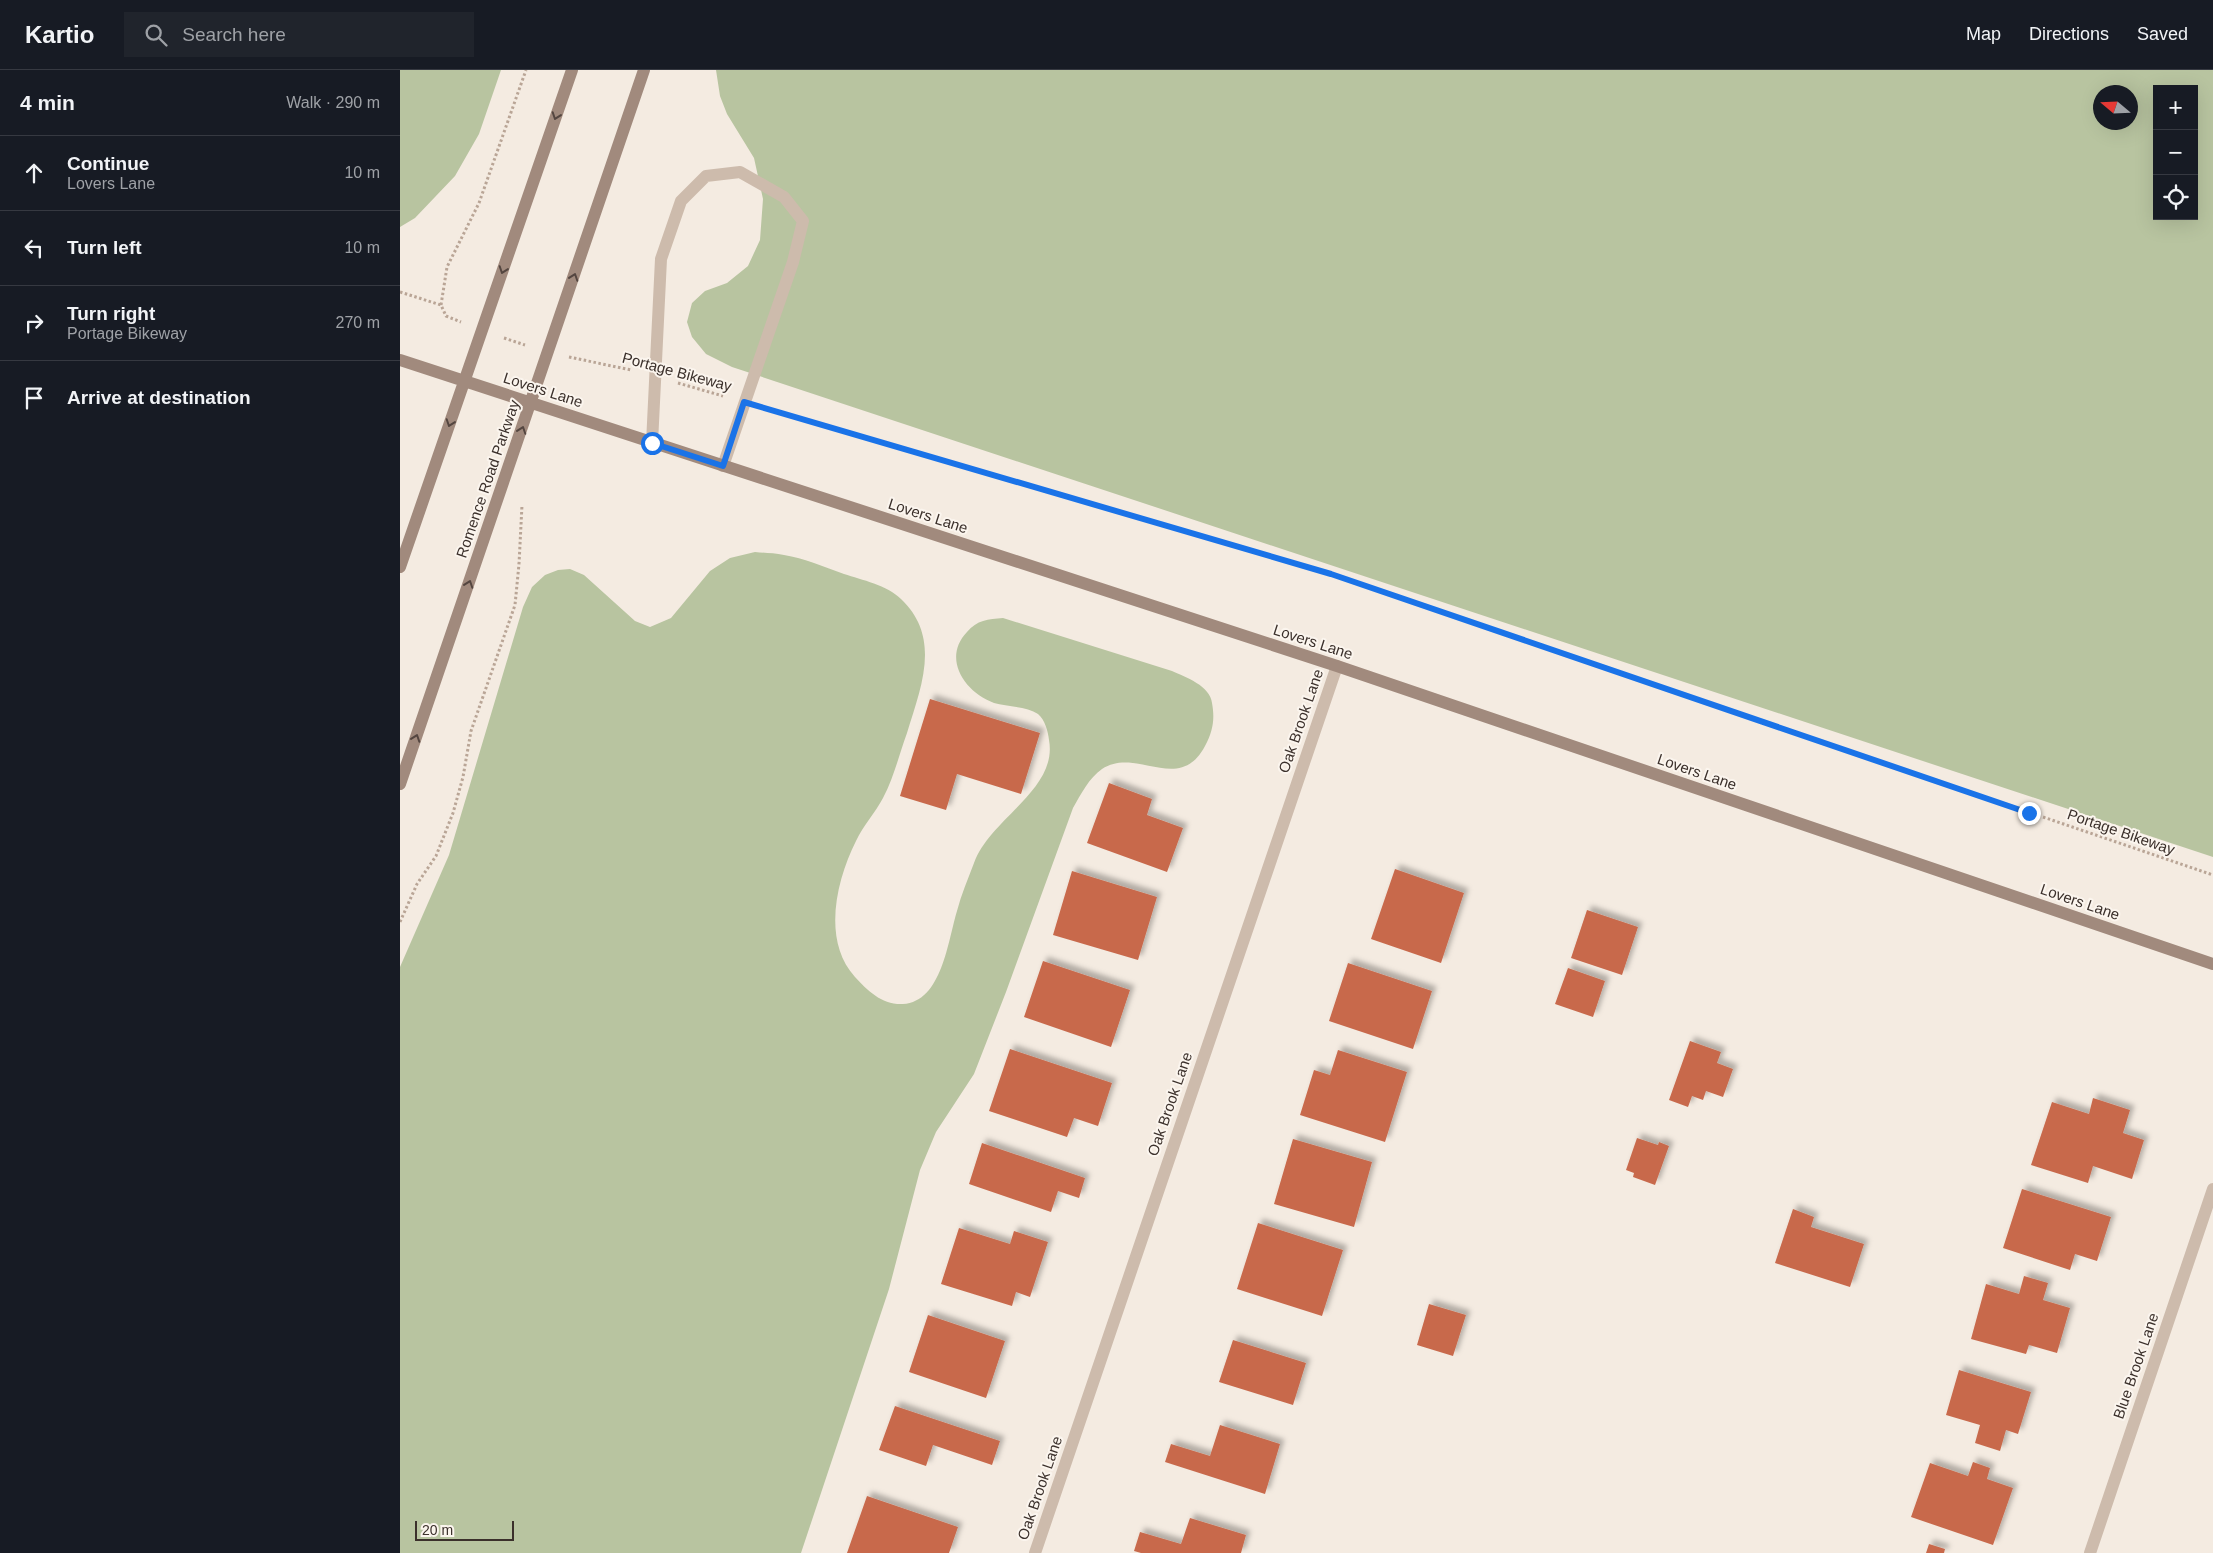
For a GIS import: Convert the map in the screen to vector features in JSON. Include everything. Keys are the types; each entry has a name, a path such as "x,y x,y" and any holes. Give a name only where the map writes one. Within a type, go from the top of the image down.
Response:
{"street":[{"path":"400,567 572,70"},
{"name":"Romence Road Parkway","path":"400,784 644,70"},
{"path":"652,443 661,259 681,201 706,176 740,172 784,196 803,221 793,262 723,466"},
{"name":"Lovers Lane","path":"400,360 1337,666 2213,964"},
{"name":"Oak Brook Lane","path":"1035,1553 1337,666"},
{"name":"Blue Brook Lane","path":"2090,1553 2213,1189"}],"path":[{"path":"446,316 441,305 447,267 480,203 526,70"},
{"path":"400,292 441,305"},
{"name":"Portage Bikeway","path":"562,354 656,376 1331,574 2213,875"},
{"path":"400,922 417,884 436,856 453,813 464,777 471,731 515,605 522,497"}],"green space":[{"path":"400,70 501,70 479,134 455,176 415,218 400,227"},
{"path":"716,70 2213,70 2213,857 732,367 706,354 692,337 687,322 692,303 705,291 727,283 748,266 760,240 763,199 754,158 727,114 720,96"},
{"path":"755,552 799,558 889,590 901,599 914,614 921,630 925,646 925,663 918,698 887,790 859,835 849,857 838,892 836,910 838,946 845,962 855,977 870,992 882,1000 903,1004 916,1001 927,993 941,968 963,893 982,847 1033,789 1043,774 1049,758 1048,733 1044,722 1038,714 1023,708 994,703 983,698 966,683 960,673 956,653 960,642 971,628 983,621 1003,618 1184,676 1202,687 1210,697 1213,725 1210,735 1195,760 1183,767 1170,769 1129,763 1115,763 1102,769 1089,782 1073,808 974,1074 936,1132 920,1170 889,1289 801,1553 400,1553 400,967 449,855 523,607 532,587 545,575 558,570 570,569 584,575 635,621 650,627 671,618 710,571 730,558"}],"building":[{"path":"930,699 1040,733 1021,794 957,774 946,810 900,796"},
{"path":"1109,783 1152,799 1147,815 1183,828 1167,872 1087,843"},
{"path":"1395,869 1464,893 1441,963 1371,939"},
{"path":"1072,871 1157,897 1138,960 1053,935"},
{"path":"1587,910 1638,927 1622,975 1571,958"},
{"path":"1043,961 1130,990 1111,1047 1024,1017"},
{"path":"1348,963 1432,991 1413,1049 1329,1021"},
{"path":"1568,968 1605,981 1593,1017 1555,1004"},
{"path":"1690,1041 1721,1052 1717,1063 1733,1069 1723,1097 1706,1091 1703,1100 1692,1096 1688,1107 1669,1100"},
{"path":"1010,1049 1112,1083 1098,1126 1074,1118 1067,1137 989,1111"},
{"path":"1338,1050 1407,1072 1385,1142 1300,1115 1314,1070 1330,1075"},
{"path":"2093,1098 2130,1110 2123,1133 2144,1140 2132,1179 2093,1166 2088,1183 2031,1165 2052,1102 2089,1114"},
{"path":"1637,1138 1658,1145 1659,1142 1669,1146 1655,1185 1633,1177 1634,1173 1626,1170"},
{"path":"1293,1139 1372,1162 1354,1227 1274,1204"},
{"path":"982,1143 1085,1178 1079,1198 1058,1191 1051,1212 969,1184"},
{"path":"2022,1189 2111,1217 2097,1261 2075,1254 2070,1270 2003,1248"},
{"path":"1793,1209 1814,1217 1811,1227 1864,1244 1850,1287 1775,1263"},
{"path":"1258,1223 1343,1250 1322,1316 1237,1289"},
{"path":"959,1228 1010,1244 1014,1231 1048,1242 1030,1297 1016,1292 1012,1306 941,1284"},
{"path":"2024,1276 2048,1283 2043,1300 2070,1308 2057,1353 2029,1345 2026,1354 1971,1339 1986,1284 2019,1294"},
{"path":"1429,1304 1466,1315 1453,1356 1417,1345"},
{"path":"928,1315 1005,1341 986,1398 909,1372"},
{"path":"1233,1340 1306,1363 1293,1405 1219,1382"},
{"path":"1959,1370 2031,1392 2018,1434 2006,1430 2000,1451 1975,1443 1980,1425 1946,1415"},
{"path":"895,1406 1000,1441 992,1465 933,1445 926,1466 879,1450"},
{"path":"1220,1425 1280,1444 1265,1494 1165,1462 1171,1444 1210,1456"},
{"path":"1973,1462 1990,1468 1987,1479 2013,1488 1993,1545 1911,1517 1930,1463 1968,1476"},
{"path":"867,1496 958,1527 949,1553 847,1553"},
{"path":"1190,1518 1246,1535 1241,1553 1141,1553 1134,1551 1140,1532 1181,1544"},
{"path":"1929,1544 1945,1549 1944,1553 1926,1553"}],"route":[{"path":"652,443 723,466 744,402 1331,574 2029,813"}]}
